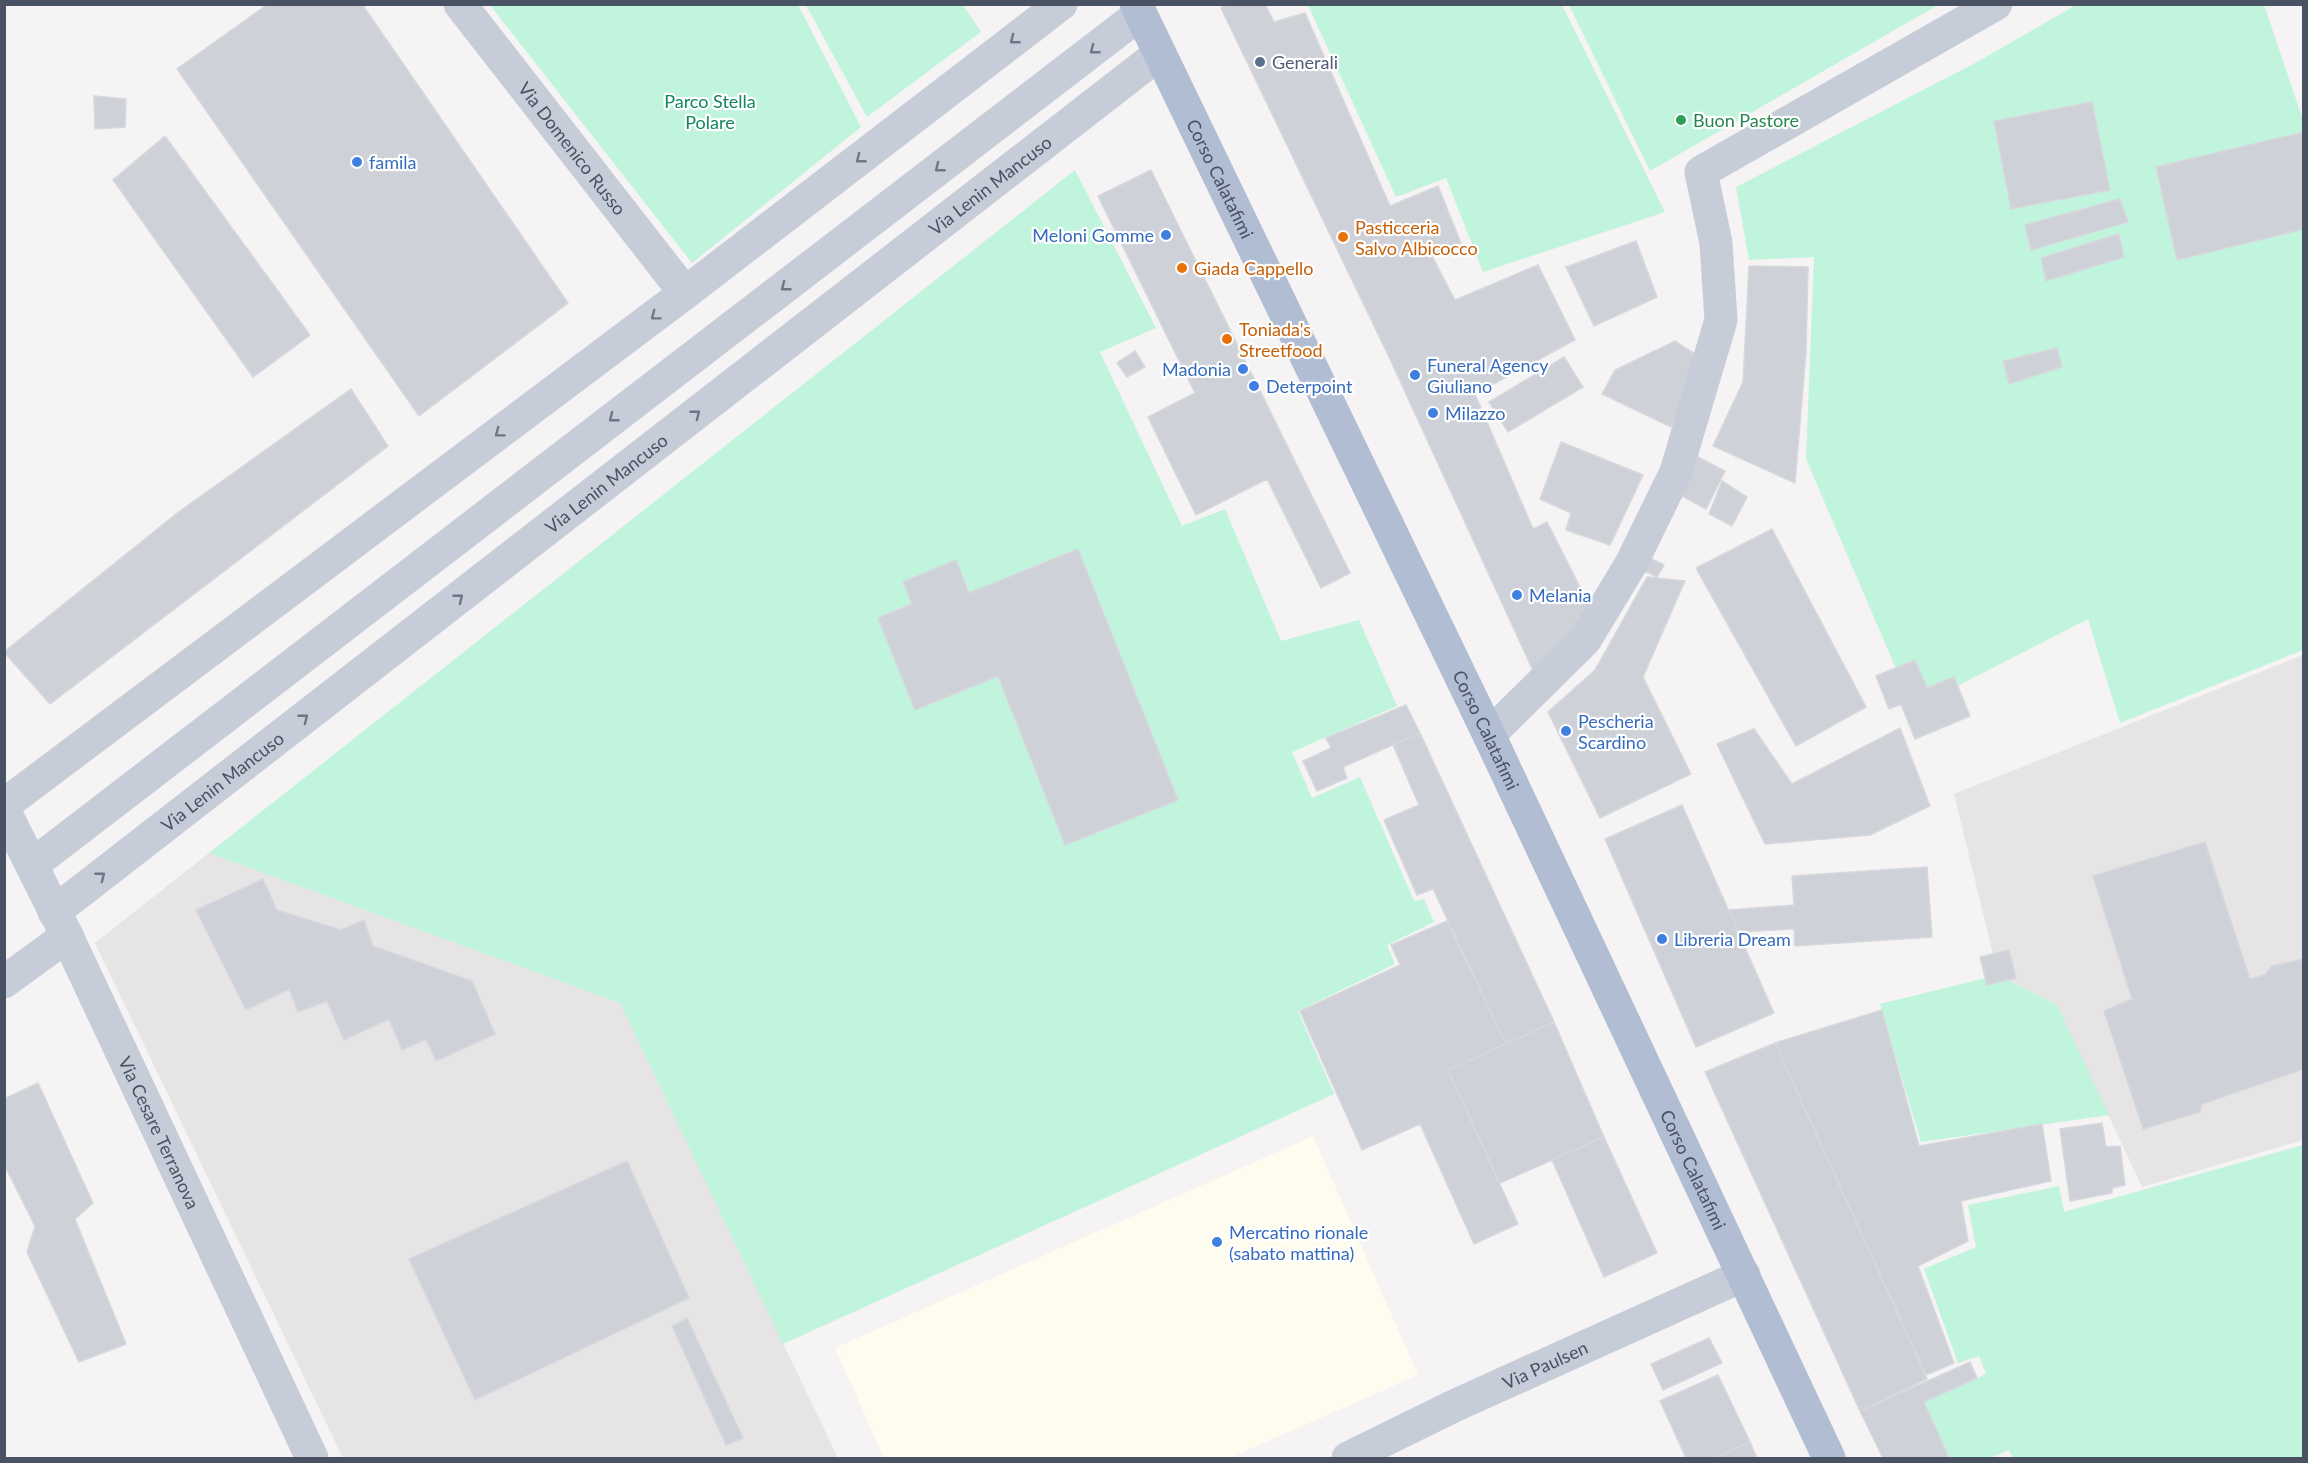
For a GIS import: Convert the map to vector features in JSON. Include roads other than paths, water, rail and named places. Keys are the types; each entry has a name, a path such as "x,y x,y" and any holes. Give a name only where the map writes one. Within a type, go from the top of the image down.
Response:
{"main road":[{"name":"Corso Calatafimi","path":"1138,9 1489,735 1829,1458"}],"street":[{"name":"Via Domenico Russo","path":"460,4 685,293"},
{"path":"4,805 685,293 1061,4"},
{"path":"1489,735 1585,640 1632,564 1676,472 1721,320 1716,243 1701,172 1996,4"},
{"path":"32,865 1138,9"},
{"name":"Via Lenin Mancuso","path":"4,982 61,924 1159,54"},
{"name":"Via Cesare Terranova","path":"4,810 61,924 312,1458"},
{"name":"Via Paulsen","path":"1348,1458 1456,1405 1744,1275"}],"place":[{"name":"Generali","path":"1260,62"},
{"name":"Buon Pastore","path":"1681,120"},
{"name":"famila","path":"357,162"},
{"name":"Meloni Gomme","path":"1166,235"},
{"name":"Pasticceria Salvo Albicocco","path":"1343,237"},
{"name":"Giada Cappello","path":"1182,268"},
{"name":"Toniada's Streetfood","path":"1227,339"},
{"name":"Madonia","path":"1243,369"},
{"name":"Funeral Agency Giuliano","path":"1415,375"},
{"name":"Deterpoint","path":"1254,386"},
{"name":"Milazzo","path":"1433,413"},
{"name":"Melania","path":"1517,595"},
{"name":"Pescheria Scardino","path":"1566,731"},
{"name":"Libreria Dream","path":"1662,939"},
{"name":"Mercatino rionale (sabato mattina)","path":"1217,1242"}],"park label":[{"name":"Parco Stella Polare","path":"710,111"}]}
